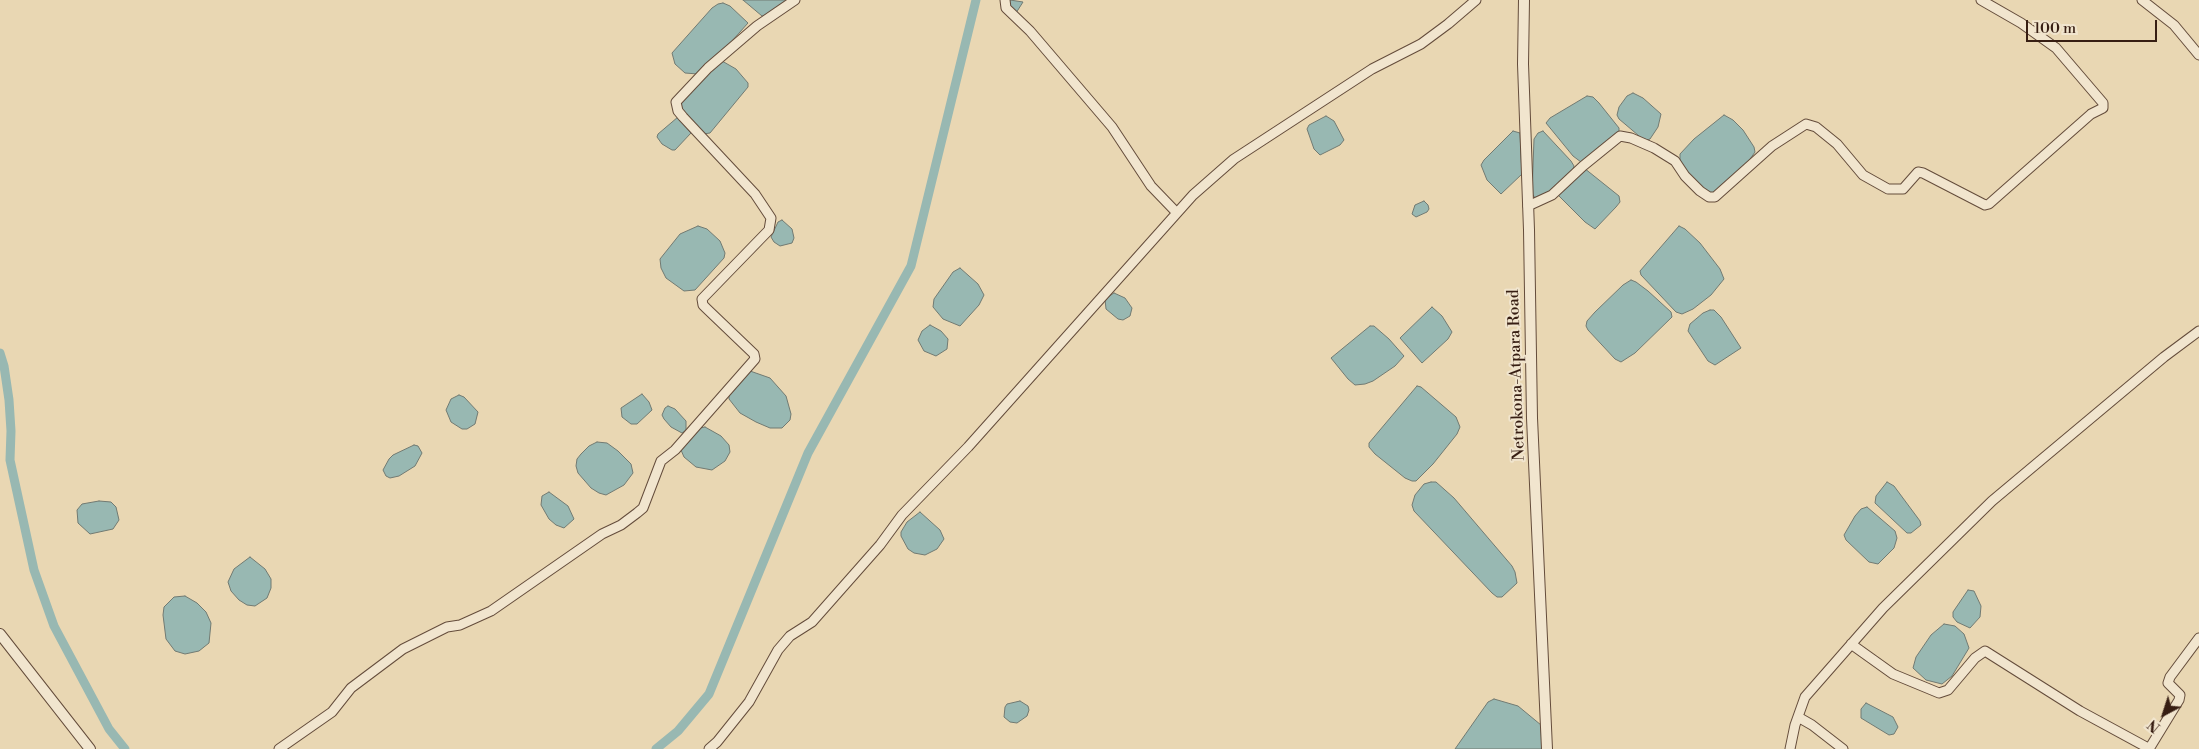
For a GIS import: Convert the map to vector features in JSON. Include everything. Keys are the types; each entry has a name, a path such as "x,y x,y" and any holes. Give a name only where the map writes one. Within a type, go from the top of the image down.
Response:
{"street":[{"path":"279,749 332,712 351,688 403,649 447,627 470,622 491,611 602,534 621,525 644,508 661,461 675,450 754,359 754,354 707,309 702,299 769,230 771,218 755,194 678,111 676,102 708,68 757,26 795,0"},
{"path":"1005,0 1006,8 1030,31 1112,127 1151,186 1177,212"},
{"path":"709,749 717,742 749,702 778,650 790,636 812,622 880,545 902,515 974,440 1193,195 1234,159 1372,69 1421,44 1476,0"},
{"name":"Netrokona-Atpara Road","path":"1524,0 1523,64 1532,418 1547,749"},
{"path":"1528,206 1552,195 1583,166 1620,136 1646,144 1675,161 1685,176 1700,191 1709,197 1715,197 1772,146 1806,124 1812,124 1836,144 1863,175 1888,190 1903,189 1918,172 1985,205 1988,204 2023,176 2091,114 2103,108 2103,102 2056,48 2022,24 1981,0"},
{"path":"2142,0 2174,25 2199,55"},
{"path":"1790,749 1805,697 1883,608 1992,501 2164,357 2199,331"},
{"path":"0,634 4,645 90,749"},
{"path":"1851,644 1893,674 1939,693 1948,690 1976,658 1985,651 2080,712 2150,749 2179,700 2180,694 2168,683 2170,676 2199,638"},
{"path":"1798,717 1812,725 1843,749"}],"water":[{"path":"743,0 791,0 767,16 762,16"},
{"path":"1010,0 1023,2 1016,13 1007,4"},
{"path":"723,3 730,6 748,23 723,51 698,74 685,73 675,64 672,53 712,8"},
{"path":"722,61 736,69 748,83 748,87 710,133 703,134 680,112 678,103"},
{"path":"1633,93 1643,98 1661,114 1658,127 1650,139 1645,141 1619,119 1617,115 1619,107 1627,96"},
{"path":"1587,96 1593,97 1599,103 1619,128 1619,132 1581,162 1573,156 1546,123 1550,118"},
{"path":"1724,115 1733,120 1743,130 1754,147 1755,152 1748,162 1713,194 1708,194 1690,176 1680,162 1680,154 1694,139"},
{"path":"1326,116 1334,121 1344,140 1340,145 1320,155 1314,149 1307,129 1309,125"},
{"path":"678,117 691,133 675,150 672,150 662,144 657,137"},
{"path":"1513,131 1520,133 1522,174 1501,194 1487,180 1481,165"},
{"path":"1543,131 1574,166 1556,188 1536,199 1532,194 1534,139 1538,133"},
{"path":"1584,168 1619,196 1620,202 1595,229 1585,222 1558,195"},
{"path":"1424,201 1429,209 1427,212 1416,217 1412,214 1415,205"},
{"path":"782,220 792,229 794,238 792,243 780,246 771,237 778,222"},
{"path":"698,226 707,229 720,241 725,253 724,258 695,290 684,291 666,278 661,268 660,259 680,234"},
{"path":"1679,226 1700,243 1720,269 1724,279 1711,295 1693,309 1682,314 1676,312 1641,275 1640,271"},
{"path":"960,268 978,284 984,295 979,305 960,326 943,319 933,307 934,299 953,272"},
{"path":"1631,280 1648,291 1671,312 1672,317 1635,353 1621,362 1615,359 1586,326 1587,321 1595,312 1623,285"},
{"path":"1114,293 1125,298 1132,308 1130,316 1123,320 1118,319 1106,309 1105,299"},
{"path":"1432,307 1442,316 1452,332 1448,339 1422,363 1400,338"},
{"path":"1714,310 1721,317 1741,348 1715,365 1708,361 1688,331 1690,324 1703,313"},
{"path":"930,325 941,331 948,339 947,349 936,356 924,351 918,340 922,331"},
{"path":"1370,326 1374,326 1389,339 1404,356 1395,366 1373,381 1355,385 1331,358"},
{"path":"750,371 770,378 786,396 791,414 790,420 782,428 770,428 756,422 740,413 729,399 729,393"},
{"path":"1417,386 1421,387 1456,417 1460,427 1457,434 1433,464 1416,481 1412,481 1405,478 1375,454 1369,447 1369,443"},
{"path":"642,394 649,402 652,410 637,424 631,424 622,417 621,408"},
{"path":"459,395 464,397 478,412 475,424 467,429 462,429 451,422 446,410 451,399"},
{"path":"668,406 675,409 686,421 686,430 682,433 671,427 664,419 662,415"},
{"path":"705,427 721,436 729,445 730,452 725,461 712,470 696,467 684,457 681,450 700,428"},
{"path":"597,442 607,443 618,451 631,464 633,473 624,485 606,495 591,488 578,473 576,466 577,459 581,454 589,446"},
{"path":"414,445 418,446 422,453 415,466 399,476 390,478 386,476 383,470 389,459 393,455"},
{"path":"1436,482 1454,498 1512,566 1517,583 1502,597 1497,597 1492,593 1414,511 1412,505 1415,495 1424,484"},
{"path":"1887,482 1894,486 1920,521 1921,525 1911,533 1907,533 1875,503 1876,496"},
{"path":"549,492 568,506 574,519 564,528 556,525 549,519 541,505 542,496"},
{"path":"99,501 111,502 116,507 119,520 113,529 90,534 78,523 77,510 82,504"},
{"path":"1867,507 1895,531 1897,538 1894,548 1878,564 1869,562 1846,540 1844,535 1855,516 1861,509"},
{"path":"920,512 940,530 944,539 937,549 925,555 914,553 908,549 901,536 901,532 907,522"},
{"path":"250,557 265,569 271,579 271,588 267,598 255,606 247,605 239,600 231,591 228,582 234,569"},
{"path":"1968,590 1974,591 1981,606 1980,617 1970,628 1957,622 1953,617 1953,612"},
{"path":"185,596 197,603 206,612 211,623 209,643 199,651 185,654 175,651 166,639 163,615 164,607 174,597"},
{"path":"1944,624 1955,626 1964,634 1969,648 1952,676 1942,684 1926,680 1913,668 1916,657 1931,635"},
{"path":"1494,699 1518,706 1541,725 1542,749 1455,749 1488,702"},
{"path":"1020,701 1028,706 1027,716 1017,723 1010,722 1004,717 1005,707 1007,704"},
{"path":"1866,703 1893,717 1898,727 1894,734 1889,735 1861,718 1861,709"}],"waterway":[{"path":"656,749 678,731 709,694 808,453 911,266 976,0"},
{"path":"0,353 9,400 10,460 34,570 54,626 109,729 125,749"}]}
